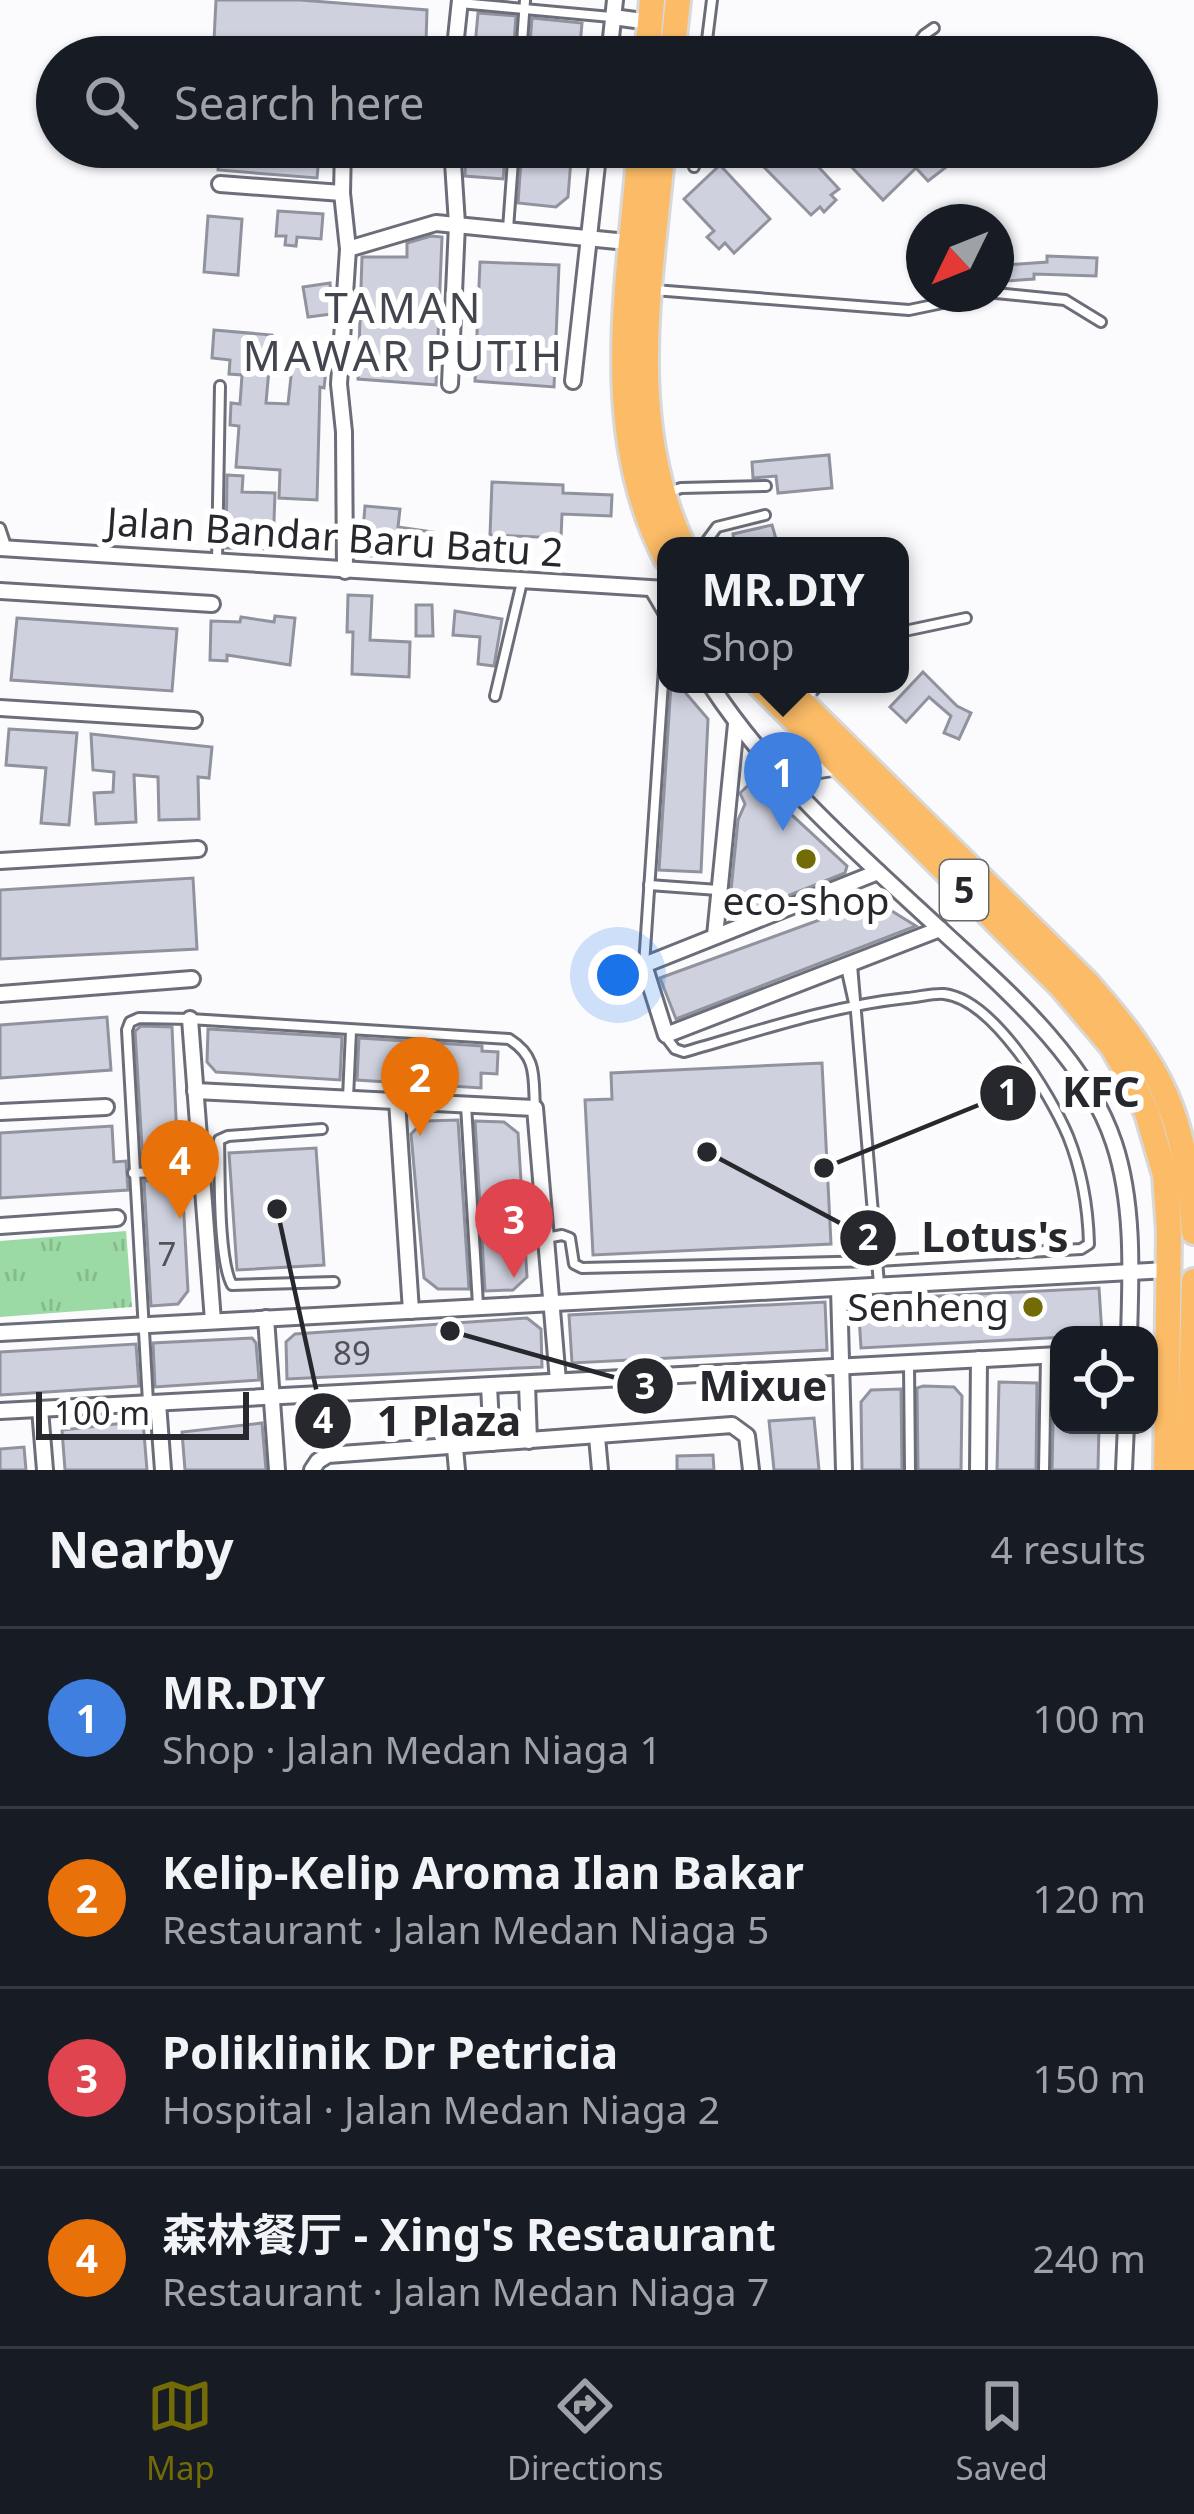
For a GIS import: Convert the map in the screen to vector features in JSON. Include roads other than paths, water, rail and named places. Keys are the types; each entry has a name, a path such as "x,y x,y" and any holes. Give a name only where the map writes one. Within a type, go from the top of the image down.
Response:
{"highway":[{"path":"669,36 678,0"},
{"path":"641,168 650,289 646,408 663,494 680,537"},
{"path":"658,537 635,480 624,408 643,244 659,168"},
{"name":"5","path":"767,693 1061,986 1112,1046 1147,1113 1165,1175 1166,1470"},
{"name":"5","path":"810,693 1132,1033 1169,1098 1188,1166 1194,1232"},
{"path":"1168,1270 1182,1266 1185,1217 1191,1200"},
{"path":"1190,1470 1194,1281"}],"street":[{"path":"611,36 615,0"},
{"path":"456,36 460,1"},
{"path":"613,17 651,11"},
{"path":"343,168 348,249 338,384 344,432 345,572"},
{"path":"450,384 457,224 453,168"},
{"path":"574,381 597,168"},
{"path":"220,184 342,193"},
{"path":"348,249 415,226 457,224 643,244"},
{"name":"Jalan Bandar Baru Batu 2","path":"3,549 657,590"},
{"path":"0,591 212,604"},
{"path":"716,693 736,724 783,776 1052,1041 1098,1108 1114,1144 1127,1222 1129,1326"},
{"path":"0,708 194,720"},
{"path":"715,936 736,724"},
{"path":"783,776 804,732"},
{"path":"783,776 838,766"},
{"path":"0,861 198,849"},
{"path":"878,872 644,965 666,1035 940,928"},
{"path":"0,994 192,980"},
{"path":"190,1019 213,1322"},
{"path":"195,1091 535,1108 557,1382"},
{"path":"397,1101 411,1310"},
{"path":"0,1112 106,1107"},
{"path":"0,1226 117,1217"},
{"path":"0,1333 1168,1270"},
{"path":"839,1288 844,1470"},
{"path":"266,1318 277,1470"},
{"path":"0,1411 1050,1355"},
{"path":"978,1470 979,1359"},
{"path":"527,1384 530,1441"},
{"path":"489,1386 492,1443"},
{"path":"153,1403 163,1470"},
{"path":"40,1409 45,1470"},
{"path":"315,1465 328,1455 732,1425 743,1430 749,1442 751,1470"},
{"path":"1124,1470 1126,1434"},
{"path":"597,1438 600,1470"},
{"path":"455,1448 457,1470"}],"lane":[{"path":"708,36 712,0"},
{"path":"460,1 525,4 613,17"},
{"path":"523,36 525,4"},
{"path":"923,36 934,28"},
{"path":"508,229 512,168"},
{"path":"650,289 906,310"},
{"path":"1014,295 1065,300 1101,322"},
{"path":"217,562 220,386"},
{"path":"663,494 681,488 766,486"},
{"path":"710,537 717,527 765,515"},
{"path":"0,528 3,549"},
{"path":"495,696 521,582"},
{"path":"909,630 966,617"},
{"path":"644,965 662,693"},
{"path":"650,885 719,890"},
{"path":"849,965 879,1285"},
{"path":"545,1238 570,1238 574,1264 582,1268 877,1261 1081,1249 1089,1244 1088,1204 1067,1135 1027,1064 988,1018 946,994 855,1004 684,1052 668,1043 666,1035"},
{"path":"153,1403 140,1325 130,1022 190,1019 509,1039 526,1050 532,1065 535,1108"},
{"path":"348,1099 351,1030"},
{"path":"466,1105 478,1307"},
{"path":"322,1129 219,1140 225,1253 232,1285 334,1282"},
{"path":"134,1173 201,1170"},
{"path":"909,1363 910,1470"},
{"path":"1044,1470 1050,1384"}],"place":[{"name":"MR.DIY","path":"783,831"},
{"name":"eco-shop","path":"806,859"},
{"name":"Kelip-Kelip Aroma Ilan Bakar","path":"420,1136"},
{"name":"Lotus's","path":"707,1152"},
{"name":"KFC","path":"824,1168"},
{"name":"1 Plaza","path":"277,1209"},
{"name":"森林餐厅 - Xing's Restaurant","path":"180,1219"},
{"name":"Poliklinik Dr Petricia","path":"514,1278"},
{"name":"Senheng","path":"1033,1307"},
{"name":"Mixue","path":"450,1331"}],"district":[{"name":"TAMAN MAWAR PUTIH","path":"404,332"}]}
